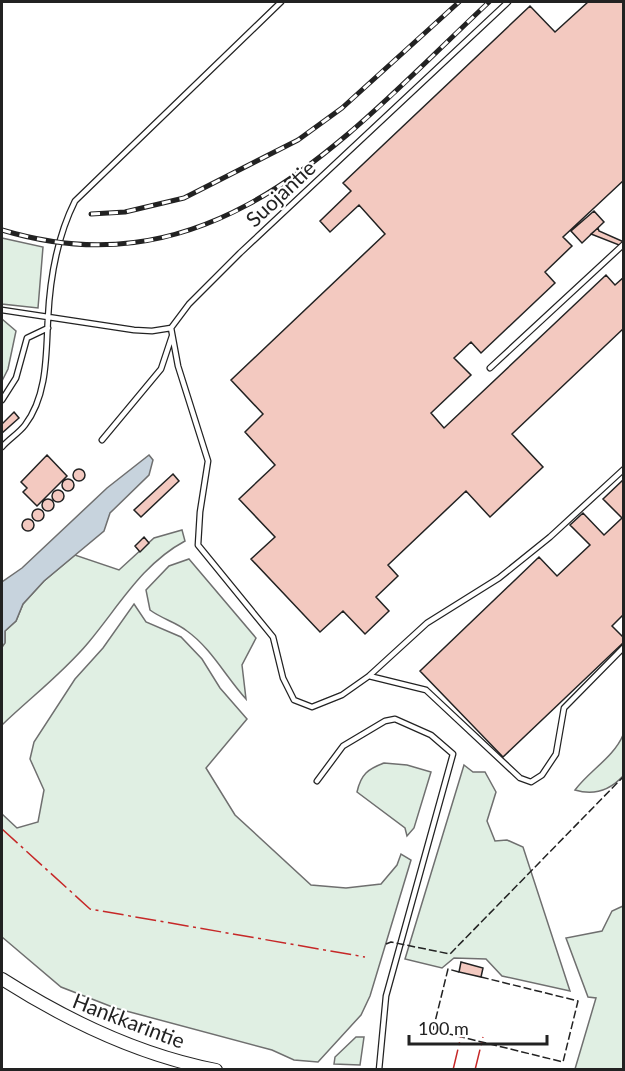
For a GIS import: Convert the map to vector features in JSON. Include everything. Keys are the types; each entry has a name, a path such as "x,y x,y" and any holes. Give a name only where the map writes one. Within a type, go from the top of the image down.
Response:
{"main road":[{"name":"Hankkarintie","path":"2,979 59,1014 89,1029 150,1052 216,1070"}],"lane":[{"path":"2,447 25,425 36,404 46,364 48,317 58,242 75,201 280,2"},
{"name":"Suojantie","path":"171,328 179,315 240,253 507,2"},
{"path":"490,368 624,244"},
{"path":"2,310 134,330 152,331 171,328 181,375 208,461 200,512 198,545 273,637 283,678 294,700 312,707 342,695 369,676 427,622 507,572 624,469"},
{"path":"2,400 16,378 24,359 27,338 48,328"},
{"path":"102,440 161,369 172,334"},
{"path":"369,676 426,690 520,778 531,782 542,775 556,754 564,708 624,647"},
{"path":"317,782 343,746 385,721 395,719 431,735 453,754 386,996 379,1070"}],"green space":[{"path":"2,238 43,247 38,308 2,304"},
{"path":"2,319 16,331 8,369 2,381"},
{"path":"182,530 185,541 156,561 78,654 2,725 2,647 5,642 5,631 16,621 23,604 44,581 75,555 119,570 154,538"},
{"path":"189,559 256,638 242,665 246,699 196,638 150,610 146,590 169,566"},
{"path":"134,604 146,622 181,637 202,659 220,688 247,719 206,768 235,815 311,885 346,888 381,884 397,865 401,854 411,860 370,996 361,1015 318,1062 294,1060 272,1050 115,1008 61,987 2,937 2,814 17,828 38,822 44,790 30,759 34,742 75,679 103,648"},
{"path":"623,735 623,776 613,785 595,792 575,790 608,757"},
{"path":"384,763 407,765 431,772 414,828 407,836 405,828 357,792 366,773"},
{"path":"464,765 473,772 485,772 496,792 487,821 495,841 507,840 523,847 570,991 502,976 486,959 454,958 442,968 405,959"},
{"path":"623,906 623,1069 575,1069 596,998 588,997 566,938 602,931 612,911"},
{"path":"356,1037 364,1037 360,1065 334,1064 335,1057"}],"shaded area":[{"path":"149,455 153,460 149,475 110,513 104,531 44,581 23,604 16,621 5,631 5,643 2,647 2,582 22,568 107,488"}],"building":[{"path":"588,2 624,2 624,180 563,237 572,246 545,272 555,283 481,353 471,342 454,358 471,375 431,413 444,428 606,275 615,285 624,277 624,328 512,434 543,467 490,517 466,491 388,565 398,576 376,597 389,611 365,634 343,611 320,632 251,559 275,537 239,499 275,465 245,432 263,414 231,380 385,234 359,205 330,232 320,221 351,191 343,183 530,6 555,32"},
{"path":"594,211 604,222 582,243 571,231"},
{"path":"598,228 599,231 624,242 624,247 591,234"},
{"path":"14,412 19,418 2,433 2,424"},
{"path":"47,455 67,476 37,506 23,492 27,488 21,482"},
{"path":"79,469 85,475 79,481 73,475"},
{"path":"173,474 179,481 141,517 134,510"},
{"path":"68,479 74,485 68,491 62,485"},
{"path":"624,479 624,614 612,626 624,638 624,642 503,757 420,671 539,557 557,576 590,545 570,525 583,513 604,535 622,518 603,499"},
{"path":"58,490 64,496 58,502 52,496"},
{"path":"48,499 54,505 48,511 42,505"},
{"path":"38,509 44,515 38,521 32,515"},
{"path":"28,519 34,525 28,531 22,525"},
{"path":"144,537 149,543 140,552 135,546"},
{"path":"461,962 483,968 481,977 459,972"}],"railway":[{"path":"91,214 125,212 184,198 298,140 342,108 459,2"},
{"path":"2,230 79,244 149,240 214,221 274,190 330,149 384,102 489,2"}],"fence":[{"path":"386,944 391,942 450,954 624,776"},
{"path":"459,972 448,969 433,1030 563,1062 578,1001 481,977"}],"power":[{"path":"2,829 90,909 365,957"},
{"path":"453,1070 462,1032"},
{"path":"475,1070 483,1037"}]}
